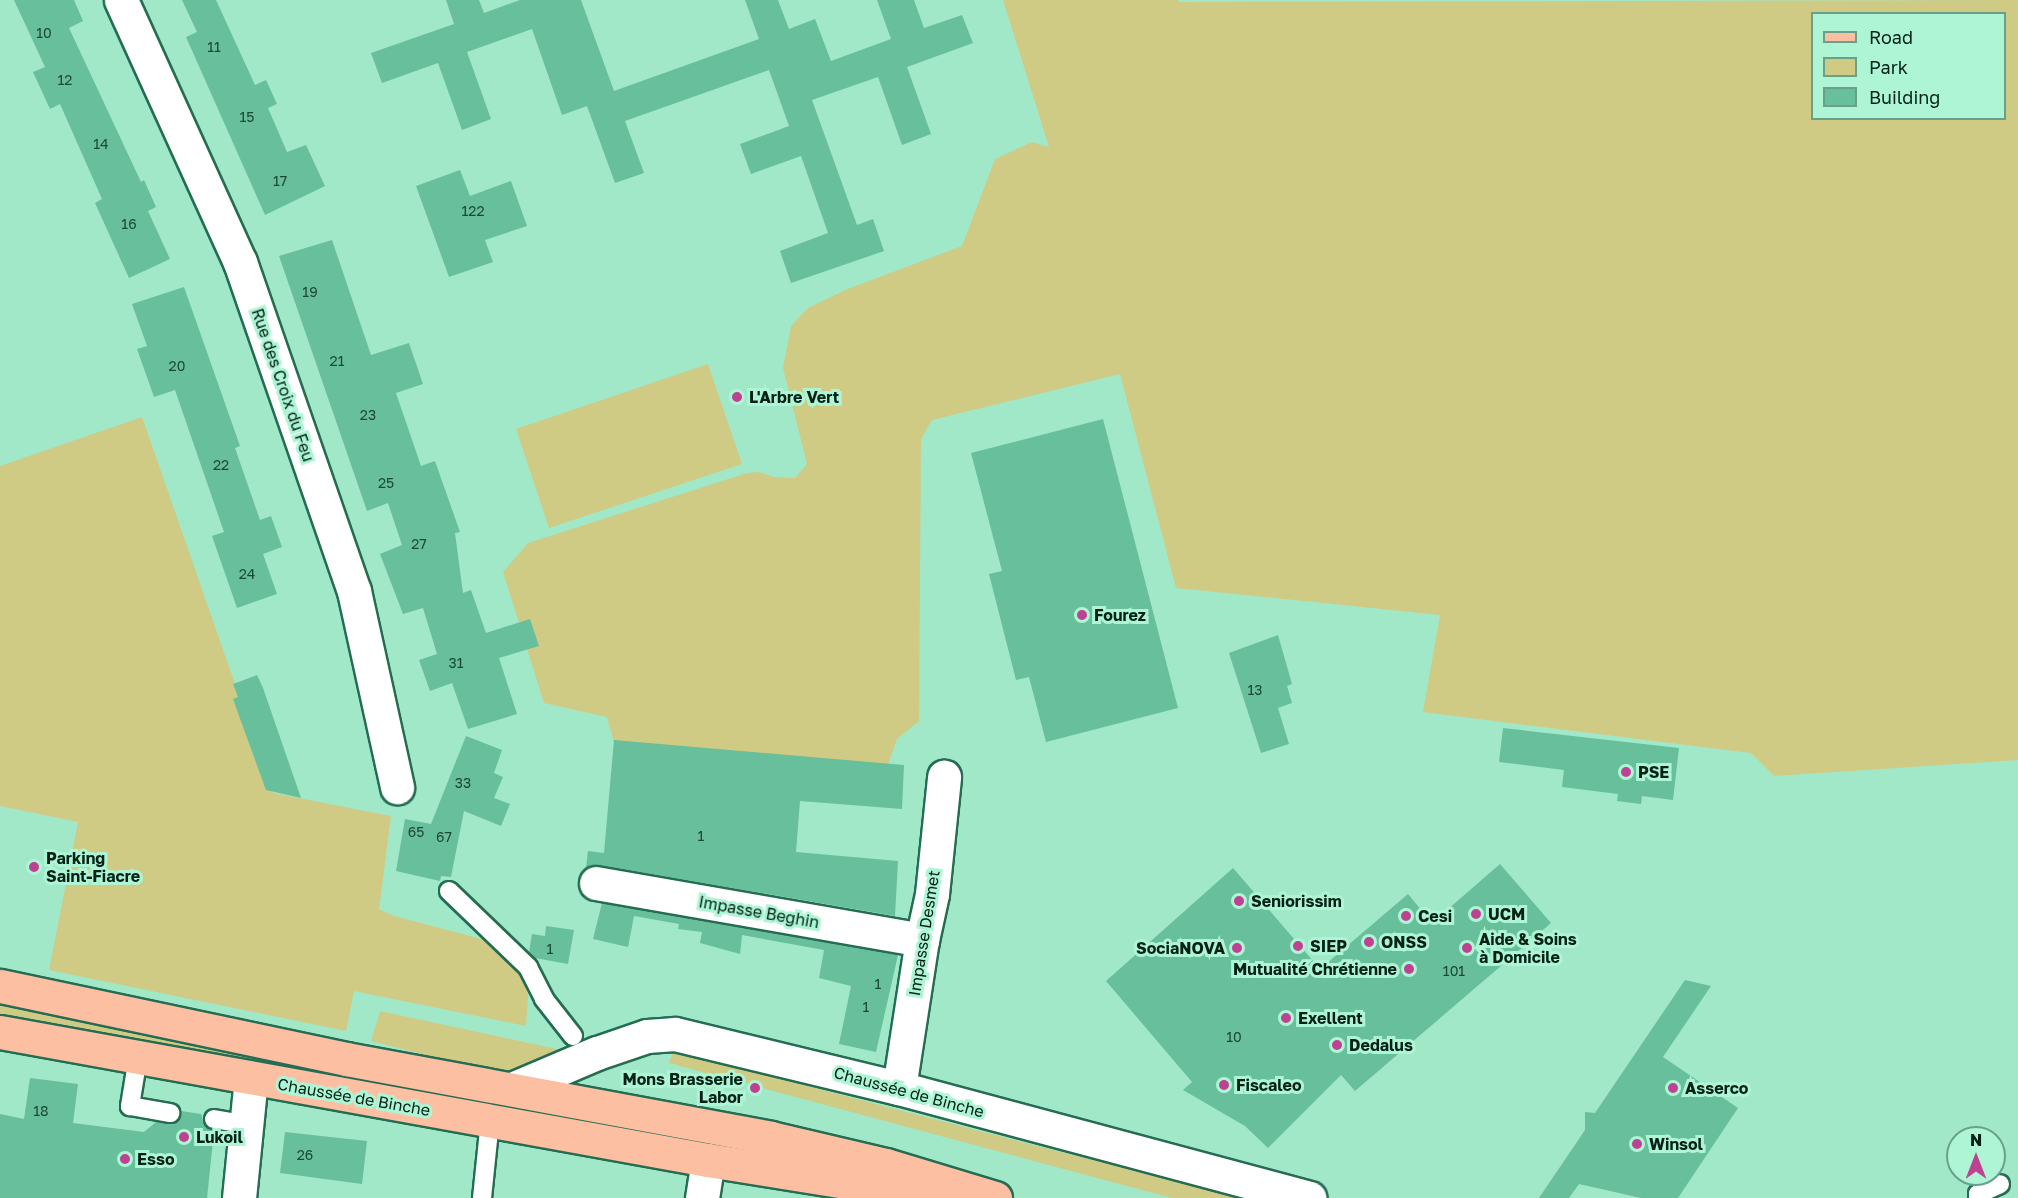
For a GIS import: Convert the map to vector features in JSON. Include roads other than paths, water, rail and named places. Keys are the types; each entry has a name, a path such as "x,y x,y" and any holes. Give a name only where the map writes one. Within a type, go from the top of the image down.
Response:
{"main road":[{"name":"Chaussée de Binche","path":"0,986 346,1059 687,1121 886,1165 995,1198"},
{"name":"Chaussée de Binche","path":"0,1032 708,1160 948,1198"}],"street":[{"name":"Rue des Croix du Feu","path":"121,0 240,262 354,591 397,787"},
{"name":"Impasse Desmet","path":"899,1088 922,940 932,894 945,777"},
{"name":"Impasse Beghin","path":"596,884 922,940"},
{"name":"Chaussée de Binche","path":"512,1089 617,1046 647,1036 675,1034 899,1088 1310,1198"},
{"path":"239,1198 251,1078"},
{"name":"Chaussée de Binche","path":"708,1160 735,1153 838,1167 886,1165"},
{"path":"702,1198 708,1160"}],"lane":[{"path":"449,891 528,967 544,999 573,1036"},
{"path":"138,1057 130,1106 170,1113"},
{"path":"214,1119 247,1125"},
{"path":"482,1198 490,1121"},
{"path":"1978,1198 1978,1194 1996,1186"}],"place":[{"name":"L'Arbre Vert","path":"737,397"},
{"name":"Fourez","path":"1082,615"},
{"name":"PSE","path":"1626,772"},
{"name":"Parking Saint-Fiacre","path":"34,867"},
{"name":"Seniorissim","path":"1239,901"},
{"name":"UCM","path":"1476,914"},
{"name":"Cesi","path":"1406,916"},
{"name":"ONSS","path":"1369,942"},
{"name":"SIEP","path":"1298,946"},
{"name":"SociaNOVA","path":"1237,948"},
{"name":"Aide & Soins à Domicile","path":"1467,948"},
{"name":"Mutualité Chrétienne","path":"1409,969"},
{"name":"Exellent","path":"1286,1018"},
{"name":"Dedalus","path":"1337,1045"},
{"name":"Fiscaleo","path":"1224,1085"},
{"name":"Mons Brasserie Labor","path":"755,1088"},
{"name":"Asserco","path":"1673,1088"},
{"name":"Lukoil","path":"184,1137"},
{"name":"Winsol","path":"1637,1144"},
{"name":"Esso","path":"125,1159"}]}
